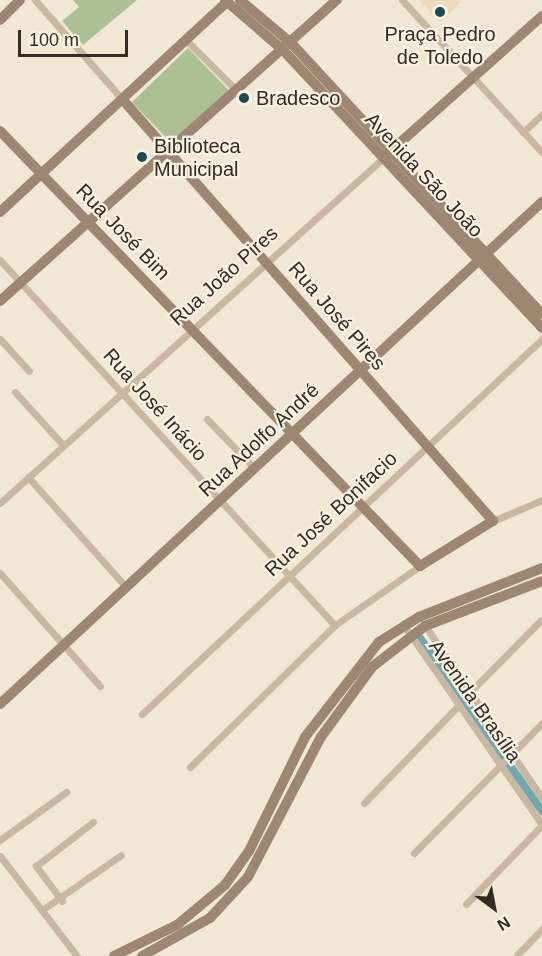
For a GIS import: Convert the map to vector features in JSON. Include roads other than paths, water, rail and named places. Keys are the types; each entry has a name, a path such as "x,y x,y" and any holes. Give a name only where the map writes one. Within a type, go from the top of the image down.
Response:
{"street":[{"path":"0,20 20,0"},
{"name":"Rua José Pires","path":"35,0 493,521"},
{"name":"Avenida São João","path":"240,0 287,46 482,257 542,328"},
{"path":"0,301 337,0"},
{"path":"402,0 542,152"},
{"path":"0,212 188,42 226,1"},
{"name":"Avenida São João","path":"226,1 287,46"},
{"path":"472,76 542,16"},
{"path":"188,42 237,91"},
{"name":"Rua João Pires","path":"0,503 472,76"},
{"path":"523,132 542,114"},
{"name":"Rua José Bim","path":"0,131 420,566"},
{"name":"Rua Adolfo André","path":"0,705 542,202"},
{"name":"Avenida São João","path":"482,257 542,315"},
{"name":"Rua José Inácio","path":"0,260 334,625"},
{"path":"0,339 28,371"},
{"name":"Rua José Bonifacio","path":"142,714 542,339"},
{"path":"15,392 63,445"},
{"path":"207,419 255,469"},
{"path":"28,477 126,587"},
{"path":"190,766 334,625 420,566 493,521 542,500"},
{"path":"142,956 184,937 228,903 260,860 344,702 422,621 542,568"},
{"path":"0,573 100,686"},
{"path":"114,956 177,925 225,885 249,851 324,707 373,649 403,624 422,621 542,581"},
{"name":"Avenida Brasília","path":"422,621 468,694 542,798"},
{"path":"468,694 540,621"},
{"name":"Avenida Brasília","path":"403,624 457,706 501,764 542,825"},
{"path":"364,802 457,706"},
{"path":"414,853 542,723"},
{"path":"0,840 66,792"},
{"path":"62,901 36,866 93,822"},
{"path":"466,904 542,825"},
{"path":"42,910 62,901 121,855"},
{"path":"0,856 76,956"},
{"path":"517,955 542,929"}],"waterway":[{"path":"420,638 542,811"}],"place":[{"name":"Praça Pedro de Toledo","path":"440,12"},
{"name":"Bradesco","path":"244,98"},
{"name":"Biblioteca Municipal","path":"142,157"}]}
